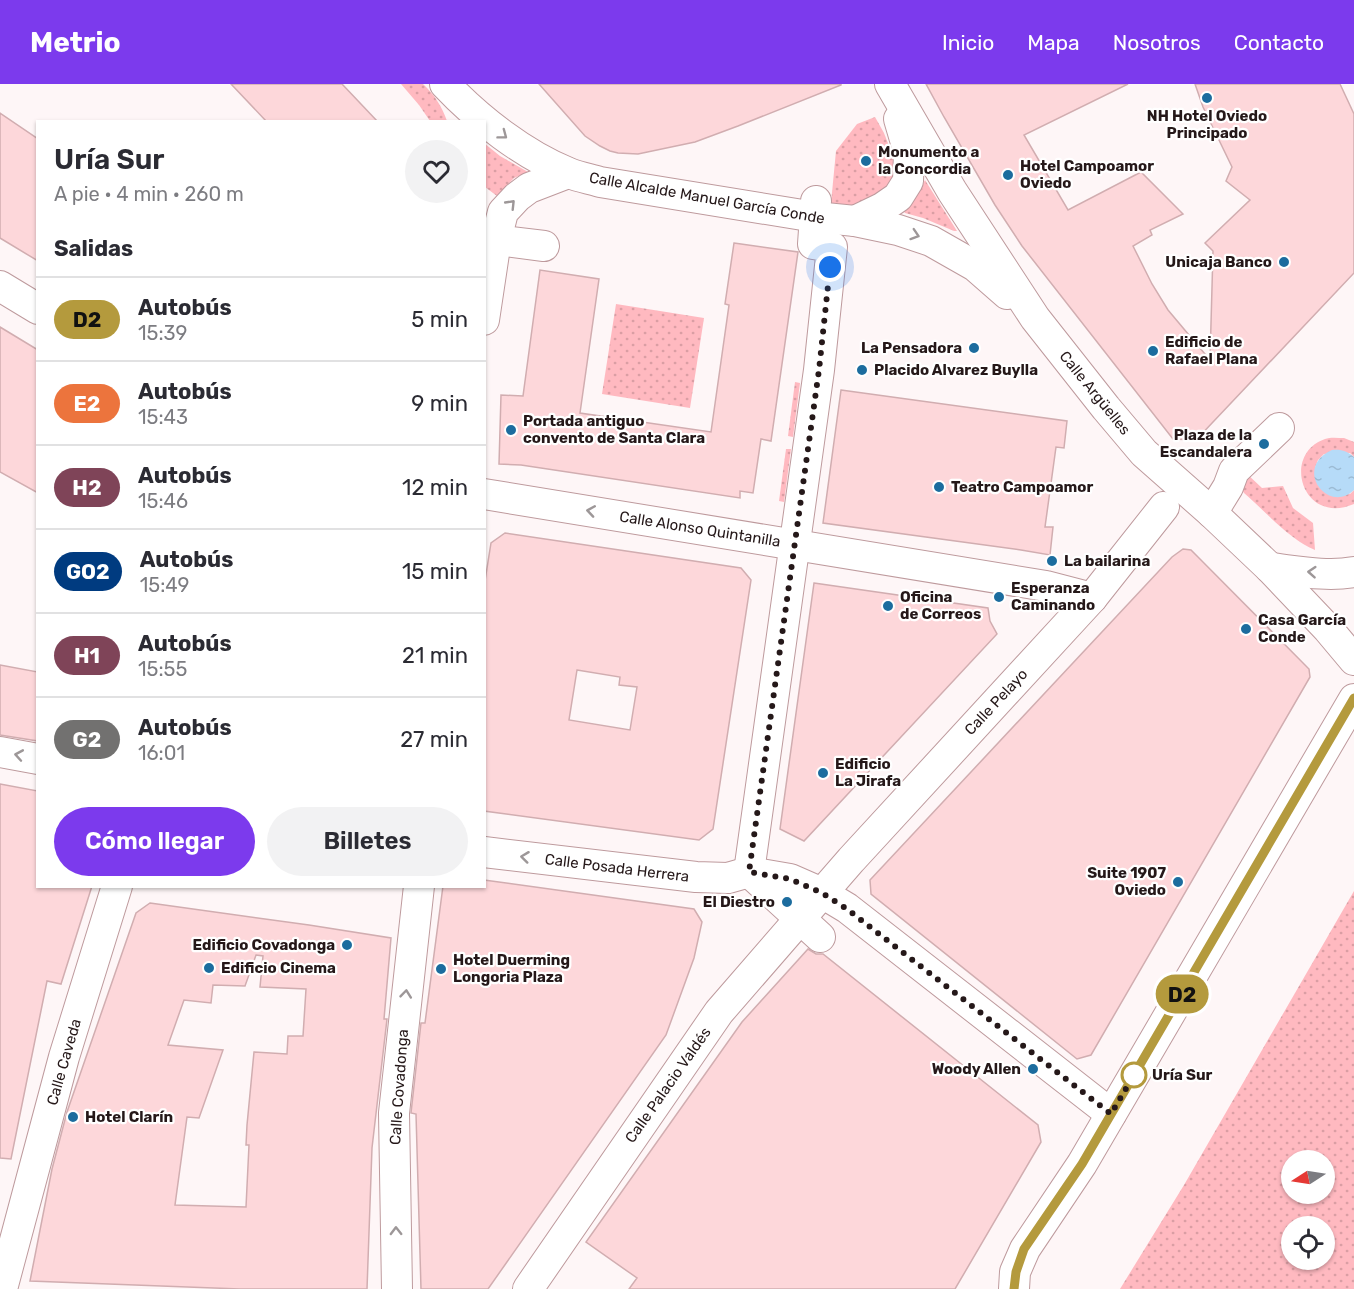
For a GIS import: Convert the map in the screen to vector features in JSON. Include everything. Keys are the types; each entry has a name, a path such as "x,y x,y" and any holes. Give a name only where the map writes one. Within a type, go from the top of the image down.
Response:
{"street":[{"path":"749,872 819,370 831,221 882,208 898,197 908,181 909,153 889,84"},
{"name":"Calle Argüelles","path":"889,84 952,191 1035,318 1106,408 1144,453 1270,568 1354,660"},
{"name":"Calle Alcalde Manuel García Conde","path":"457,97 483,120"},
{"name":"Calle Alcalde Manuel García Conde","path":"486,122 539,159 568,172 600,182 898,230 931,241 975,266 1035,318"},
{"path":"486,307 496,240 503,212 529,188 568,172"},
{"path":"496,240 544,246"},
{"path":"0,286 36,308"},
{"path":"1212,513 1228,487 1234,471 1279,428"},
{"name":"Calle Alonso Quintanilla","path":"486,494 1046,586 1092,598"},
{"name":"Calle Pelayo","path":"822,893 1092,598 1164,507"},
{"path":"1270,568 1328,573 1354,572"},
{"path":"1014,1289 1016,1272 1024,1249 1076,1173 1354,699"},
{"path":"0,752 36,759"},
{"name":"Calle Posada Herrera","path":"486,852 696,878 729,878 749,872"},
{"path":"749,872 790,879 822,893 847,909 1111,1114"},
{"path":"749,872 810,927"},
{"name":"Calle Caveda","path":"2,1289 9,1245 116,888"},
{"name":"Calle Covadonga","path":"397,1289 394,1113 419,888"},
{"name":"Calle Palacio Valdés","path":"528,1289 719,1012 810,927 822,893"}],"shaded area":[{"path":"401,84 423,84 438,101 447,120 429,120"},
{"path":"875,117 896,164 895,176 888,188 856,206 831,203 836,151 857,124"},
{"path":"486,145 500,156 528,172 514,178 497,196 486,188"},
{"path":"925,180 957,231 905,213 903,210 918,193"},
{"path":"616,304 704,318 690,408 602,394"},
{"path":"795,382 800,383 793,437 788,436"},
{"path":"1344,438 1354,442 1354,457 1350,453 1324,454 1318,460 1315,468 1350,494 1354,490 1354,504 1336,508 1321,505 1310,497 1303,485 1301,472 1304,459 1311,447 1325,439"},
{"path":"786,449 791,449 784,502 779,501"},
{"path":"1246,473 1262,488 1283,486 1293,508 1313,523 1315,550 1287,532 1244,493 1242,490"},
{"path":"1354,891 1354,1289 1120,1289 1184,1185"}],"water":[{"path":"1332,450 1344,451 1354,457 1354,490 1344,496 1334,497 1325,493 1318,486 1315,477 1315,467 1320,458"}],"building":[{"path":"231,84 342,84 376,120 265,120"},
{"path":"539,84 841,85 695,142 638,154 610,151 585,136"},
{"path":"926,84 1128,84 1024,135 1068,210 1141,172 1183,214 1150,230 1152,235 1133,246 1168,310 1210,360 1213,251 1205,243 1250,200 1226,181 1232,167 1203,107 1195,84 1340,84 1354,114 1354,273 1196,440 1173,439 1022,246 995,205"},
{"path":"0,113 36,138 36,260 0,238"},
{"path":"734,243 798,252 771,441 761,439 753,493 740,491 740,498 521,465 499,464 501,395 523,396 540,270 599,279 580,413 711,432 729,305 725,304"},
{"path":"0,327 36,349 36,492 0,472"},
{"name":"Teatro Campoamor","path":"841,390 1067,421 1064,448 1056,447 1045,527 1053,527 1050,555 823,523"},
{"path":"505,533 741,568 751,580 713,829 699,840 486,811 486,574 491,543","holes":["577,670 620,677 619,685 637,687 630,730 569,720"]},
{"path":"1183,549 1191,550 1198,557 1309,669 1310,677 1091,1055 1077,1059 871,894 870,880 1172,557"},
{"path":"814,583 988,608 990,621 997,634 804,841 780,829"},
{"path":"0,665 36,672 36,741 0,735"},
{"path":"0,784 36,791 36,888 91,888 61,984 47,981 11,1159 0,1158"},
{"path":"486,880 694,909 702,922 694,958 666,1035 488,1289 421,1289 416,1114 411,1113 421,1023 425,1023 443,888 486,888"},
{"path":"150,903 391,938 384,1019 387,1019 372,1148 367,1289 240,1289 30,1281 52,1169 67,1112 136,913","holes":["256,955 263,956 260,987 306,989 303,1036 288,1036 287,1054 254,1052 247,1125 246,1145 249,1145 246,1207 175,1205 187,1117 199,1118 223,1050 168,1045 184,1000 211,1003 213,985 245,986"]},
{"path":"808,949 816,954 823,954 1038,1125 1041,1142 955,1289 629,1289 637,1278 586,1242 742,1022"}],"bus line":[{"name":"D2","path":"1014,1289 1016,1272 1024,1249 1082,1164 1354,698"}],"place":[{"name":"NH Hotel Oviedo Principado","path":"1207,98"},
{"name":"Monumento a la Concordia","path":"866,161"},
{"name":"Hotel Campoamor Oviedo","path":"1008,175"},
{"name":"Unicaja Banco","path":"1284,262"},
{"name":"La Pensadora","path":"974,348"},
{"name":"Edificio de Rafael Plana","path":"1153,351"},
{"name":"Placido Alvarez Buylla","path":"862,370"},
{"name":"Portada antiguo convento de Santa Clara","path":"511,430"},
{"name":"Plaza de la Escandalera","path":"1264,444"},
{"name":"Teatro Campoamor","path":"939,487"},
{"name":"La bailarina","path":"1052,561"},
{"name":"Esperanza Caminando","path":"999,597"},
{"name":"Oficina de Correos","path":"888,606"},
{"name":"Casa García Conde","path":"1246,629"},
{"name":"Edificio La Jirafa","path":"823,773"},
{"name":"Suite 1907 Oviedo","path":"1178,882"},
{"name":"El Diestro","path":"787,902"},
{"name":"Edificio Covadonga","path":"347,945"},
{"name":"Edificio Cinema","path":"209,968"},
{"name":"Hotel Duerming Longoria Plaza","path":"441,969"},
{"name":"Woody Allen","path":"1033,1069"},
{"name":"Uría Sur","path":"1134,1075"},
{"name":"Hotel Clarín","path":"73,1117"}],"route":[{"path":"830,267 819,370 749,872 790,879 822,893 847,909 1111,1114 1134,1075"}]}
